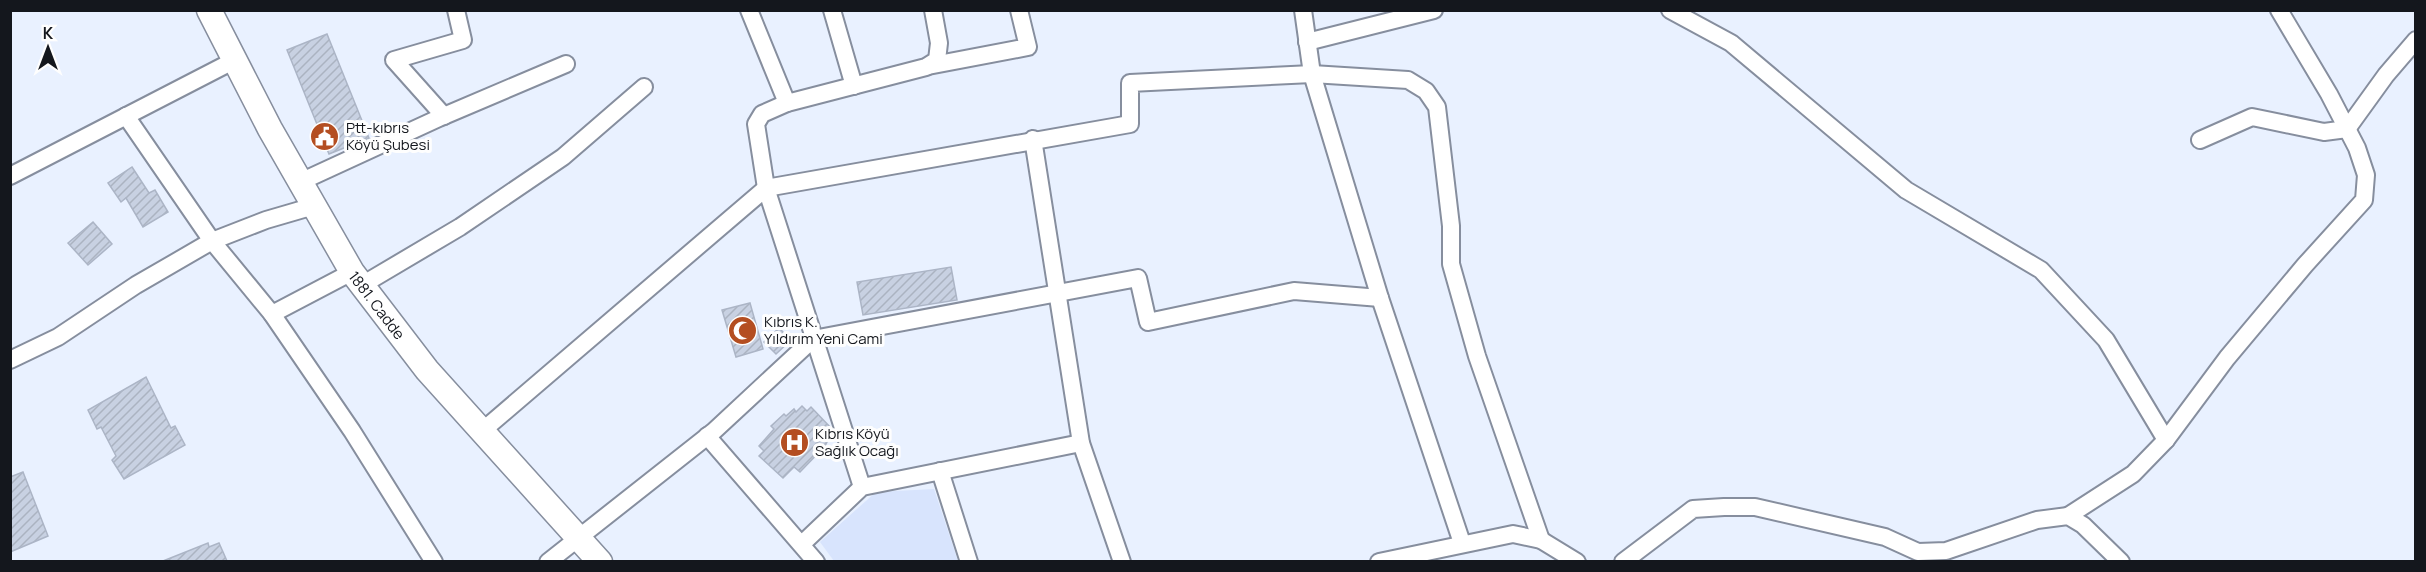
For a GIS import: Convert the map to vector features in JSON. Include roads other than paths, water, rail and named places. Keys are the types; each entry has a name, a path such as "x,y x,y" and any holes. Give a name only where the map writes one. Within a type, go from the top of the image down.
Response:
{"street":[{"name":"1881. Cadde","path":"209,10 300,182 357,279 427,370 600,561"},
{"path":"444,116 394,60 463,40 456,10"},
{"path":"749,10 787,103"},
{"path":"832,10 854,86"},
{"path":"926,67 938,60 939,43 933,10"},
{"path":"862,487 766,188 756,124 762,114 787,103 926,67 1028,47 1019,10"},
{"path":"1303,10 1312,74 1380,298 1462,543"},
{"path":"1308,42 1434,10"},
{"path":"1670,10 1731,43 1906,190 2042,270 2106,340 2166,440"},
{"path":"1623,561 1693,509 1755,507 1885,537 1918,552 1946,551 2037,520 2068,516 2133,474 2166,440 2227,358 2305,265 2364,200 2366,175 2357,148 2279,10"},
{"path":"2200,140 2253,117 2325,132 2347,129 2415,40"},
{"path":"10,176 235,60"},
{"path":"300,182 444,116 566,64"},
{"path":"481,432 766,188 1033,139 1130,124 1130,83 1312,74 1408,80 1426,91 1437,107 1451,226 1451,264 1476,356 1541,540"},
{"path":"272,314 357,279 460,227 563,158 644,87"},
{"path":"126,116 212,241 272,314 352,431 434,561"},
{"path":"1033,139 1081,443 1122,561"},
{"path":"10,360 58,337 136,285 212,241 266,220 314,206"},
{"path":"548,561 707,436 813,339 1138,278 1148,322 1294,291 1380,298"},
{"path":"707,436 803,543 816,561"},
{"path":"803,543 862,487 1081,443"},
{"path":"940,471 969,561"},
{"path":"2068,516 2083,525 2121,561"},
{"path":"1379,561 1513,534 1541,540 1577,561"}],"place":[{"name":"Ptt-kıbrıs Köyü Şubesi","path":"325,136"},
{"name":"Kıbrıs K. Yıldırım Yeni Cami","path":"743,330"},
{"name":"Kıbrıs Köyü Sağlık Ocağı","path":"794,442"}]}
